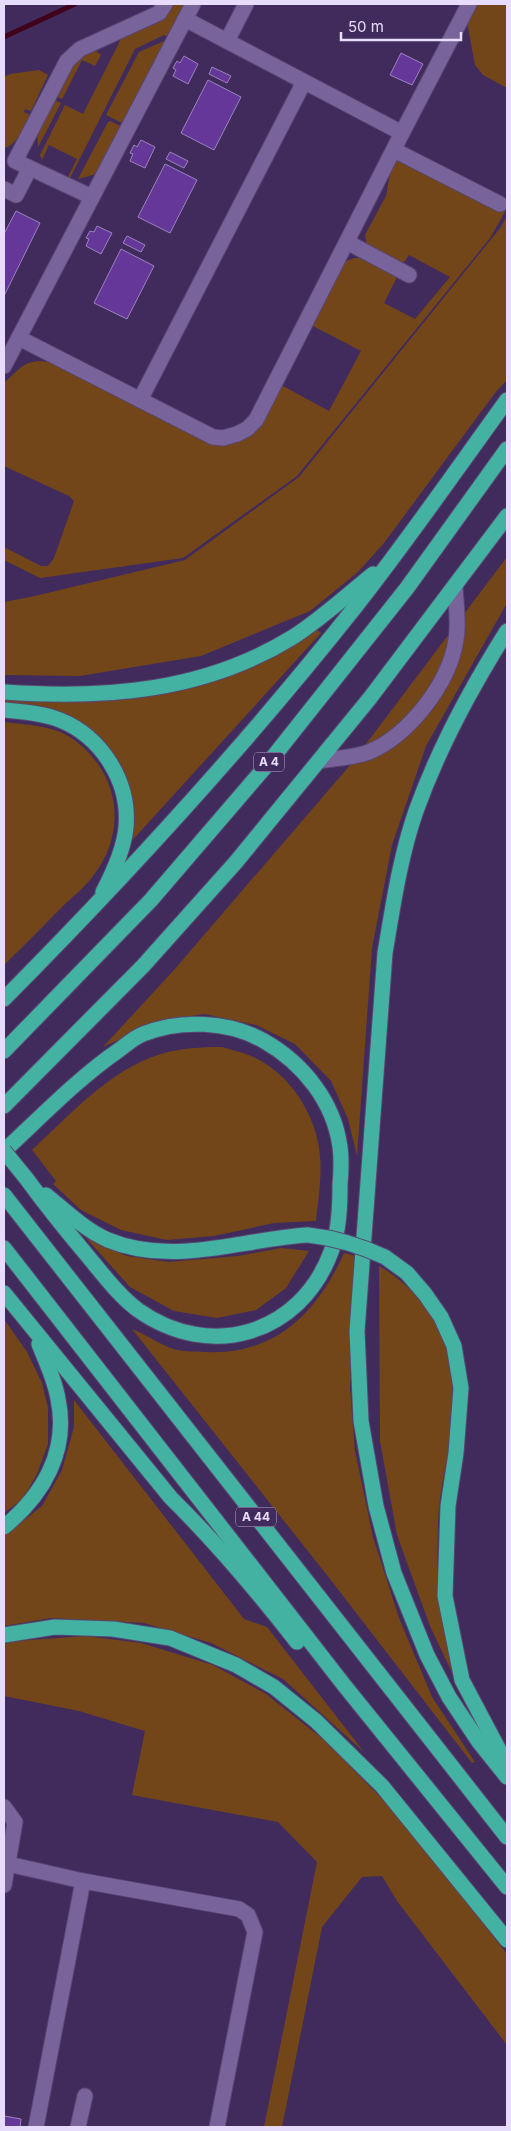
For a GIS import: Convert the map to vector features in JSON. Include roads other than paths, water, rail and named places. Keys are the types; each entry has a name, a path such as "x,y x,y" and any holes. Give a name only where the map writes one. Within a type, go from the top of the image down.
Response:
{"highway":[{"path":"4,999 94,909 225,764 307,667 395,555 507,400"},
{"name":"A 4","path":"4,1050 151,900 266,766 407,588 507,449"},
{"path":"4,1106 105,1005 236,862 320,761 455,587 507,516"},
{"path":"4,692 89,695 143,691 186,682 228,669 292,637 314,622 395,555"},
{"path":"507,631 476,681 442,746 416,812 396,890 385,953 357,1331 361,1421 376,1506 394,1573 427,1655 449,1697 479,1742 507,1777"},
{"path":"4,710 38,714 60,720 81,731 105,754 118,776 125,803 126,828 118,857 94,909"},
{"path":"177,1024 236,1030 255,1036 289,1057 307,1075 319,1092 331,1116 340,1148 338,1227 332,1250 318,1279 296,1306 263,1328 229,1337 211,1337 186,1332 154,1319 134,1306 94,1264 26,1178 4,1151 99,1064 140,1035 177,1024"},
{"path":"26,1178 95,1232 128,1246 167,1252 204,1251 278,1237 308,1235 334,1238 359,1245 384,1257 407,1273 425,1294 441,1317 454,1346 461,1388 456,1453 448,1506 445,1596 462,1680 507,1765"},
{"name":"A 44","path":"5,1196 507,1836"},
{"name":"A 44","path":"4,1248 344,1685 507,1887"},
{"path":"4,1294 171,1498 203,1528 252,1585 311,1659 344,1685"},
{"path":"4,1527 17,1516 40,1490 48,1477 57,1451 60,1418 58,1398 35,1333"},
{"path":"4,1635 55,1627 113,1629 170,1638 236,1665 274,1687 316,1721 382,1786 507,1940"}],"lane":[{"path":"92,197 10,158 67,61 80,49 159,13 165,4"},
{"path":"4,366 192,4"},
{"path":"227,42 246,4"},
{"path":"19,338 213,437 223,438 247,429 256,420 469,4"},
{"path":"185,19 402,133"},
{"path":"140,400 304,82"},
{"path":"394,150 500,204"},
{"path":"4,189 16,195 30,168"},
{"path":"347,242 409,275"},
{"path":"320,761 360,754 382,745 402,732 421,710 441,680 456,643 458,623 455,587"},
{"path":"4,1807 15,1822 4,1886"},
{"path":"8,1864 83,1881 239,1909 248,1915 256,1932 217,2127"},
{"path":"36,2127 83,1881"},
{"path":"78,2127 85,2096"}],"waterway":[{"path":"4,37 75,4"}]}
